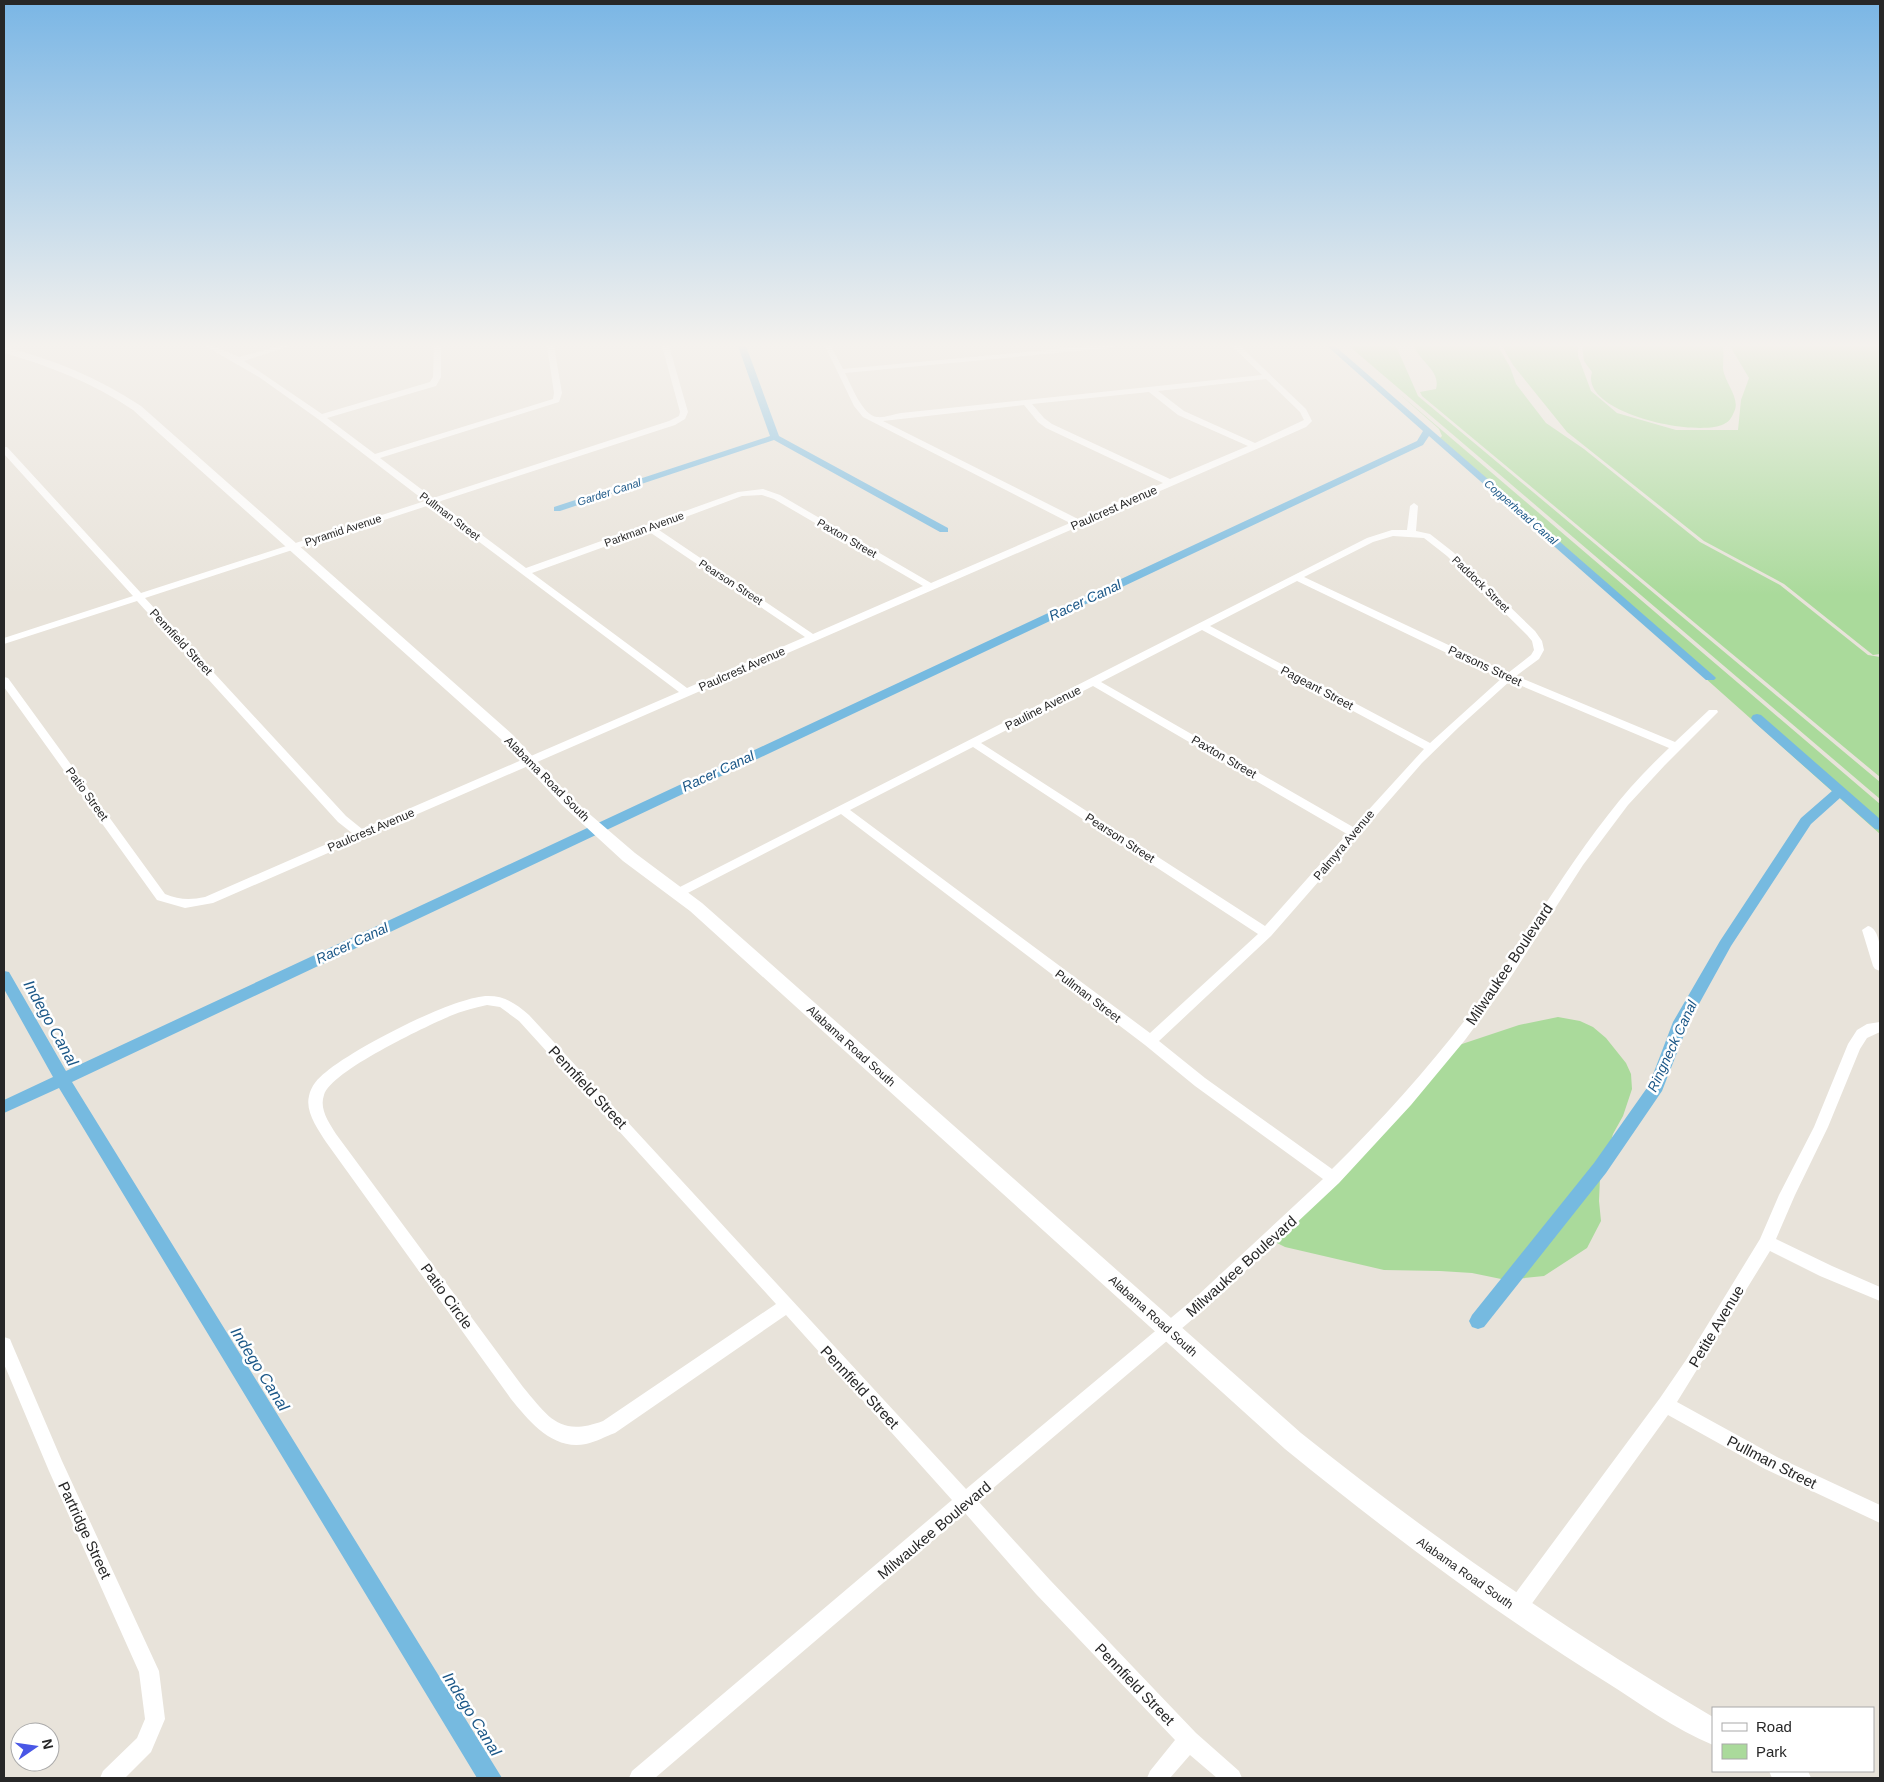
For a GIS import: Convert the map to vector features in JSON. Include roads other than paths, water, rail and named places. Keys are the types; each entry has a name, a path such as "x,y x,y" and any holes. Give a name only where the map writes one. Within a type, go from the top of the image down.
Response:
{"street":[{"name":"Alabama Road South","path":"159,429 501,732 554,788 606,837 710,920 1293,1441 1356,1493 1445,1560 1631,1684 1712,1731"},
{"name":"Pullman Street","path":"337,429 687,693"},
{"path":"373,457 466,429"},
{"name":"Pyramid Avenue","path":"4,641 653,429"},
{"path":"892,429 1078,523"},
{"path":"1056,429 1170,483"},
{"path":"1218,429 1256,446"},
{"name":"Paulcrest Avenue","path":"174,904 191,905 209,900 1294,429"},
{"name":"Pennfield Street","path":"4,448 342,819 360,834"},
{"name":"Parkman Avenue","path":"525,572 741,494 763,492"},
{"name":"Paxton Street","path":"763,492 777,497 930,586"},
{"path":"1411,533 1414,506"},
{"name":"Pearson Street","path":"649,528 813,638"},
{"name":"Pauline Avenue","path":"678,893 1378,537 1392,533 1411,533"},
{"name":"Paddock Street","path":"1411,533 1426,536 1450,554 1531,633 1537,641 1539,650"},
{"name":"Parsons Street","path":"1298,578 1508,677 1676,746"},
{"name":"Pageant Street","path":"1203,626 1431,748"},
{"name":"Palmyra Avenue","path":"1150,1041 1266,933 1431,748 1508,677 1535,657 1539,650"},
{"name":"Patio Street","path":"4,680 161,897 174,904"},
{"name":"Paxton Street","path":"1094,682 1354,833"},
{"name":"Milwaukee Boulevard","path":"639,1778 1168,1330 1199,1306 1334,1179 1409,1098 1454,1044 1487,1000 1558,892 1635,789 1676,746 1713,712"},
{"name":"Pearson Street","path":"974,743 1266,933"},
{"name":"Pullman Street","path":"843,810 1150,1041 1200,1082 1334,1179"},
{"path":"1868,930 1880,966"},
{"name":"Pennfield Street","path":"487,1000 503,1002 524,1018 1043,1587 1189,1740 1232,1778"},
{"name":"Patio Circle","path":"487,1000 461,1006 443,1014 342,1067 327,1078 315,1096 315,1110 332,1138 517,1393 540,1421 564,1435 585,1436 610,1427 786,1306"},
{"name":"Petite Avenue","path":"1516,1609 1666,1404 1767,1242 1821,1127 1853,1048 1862,1034 1872,1028 1880,1027"},
{"path":"1767,1242 1880,1294"},
{"name":"Partridge Street","path":"4,1344 55,1465 149,1671 155,1719 144,1745 110,1778"},
{"name":"Pullman Street","path":"1666,1404 1777,1466 1880,1514"},
{"path":"1157,1778 1189,1740"},
{"path":"1785,1772 1797,1778"}],"waterway":[{"name":"Garder Canal","path":"772,429 775,437"},
{"name":"Racer Canal","path":"62,1080 1420,443 1428,431"},
{"name":"Copperhead Canal","path":"1428,431 1710,678"},
{"name":"Garder Canal","path":"557,509 775,437"},
{"name":"Garder Canal","path":"775,437 944,530"},
{"name":"Copperhead Canal","path":"1757,718 1880,826"},
{"name":"Ringneck Canal","path":"1478,1321 1600,1168 1656,1087 1681,1022 1725,944 1806,821 1840,791"},
{"name":"Indego Canal","path":"4,976 62,1080"},
{"name":"Racer Canal","path":"4,1107 62,1080"},
{"name":"Indego Canal","path":"62,1080 490,1778"}]}
